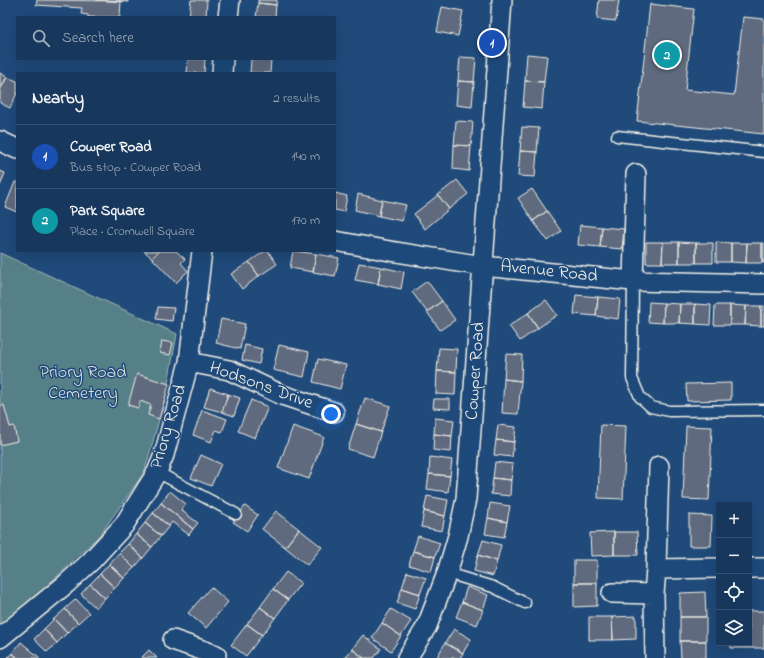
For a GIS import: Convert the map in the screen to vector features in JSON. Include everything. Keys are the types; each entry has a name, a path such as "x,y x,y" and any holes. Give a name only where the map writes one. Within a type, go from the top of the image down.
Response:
{"street":[{"path":"228,16 230,0"},
{"name":"Cowper Road","path":"407,658 427,626 447,573 458,536 466,499 502,0"},
{"path":"222,72 224,60"},
{"path":"0,141 16,149"},
{"path":"633,281 636,174"},
{"name":"Avenue Road","path":"336,241 483,266 633,281 764,284"},
{"name":"Priory Road","path":"0,638 66,584 91,561 124,525 157,472 164,455 189,362 202,252"},
{"name":"Hodsons Drive","path":"189,362 229,370 282,395 337,412"},
{"path":"655,658 654,594 659,466"},
{"path":"656,568 716,568"},
{"path":"752,568 764,568"},
{"path":"612,593 654,594"},
{"path":"173,640 190,652 216,655"}],"lane":[{"path":"617,136 764,152"},
{"path":"633,281 632,378 640,397 651,406 669,411 764,410"},
{"path":"157,472 236,514"},
{"path":"447,573 493,587 525,604"}],"green space":[{"name":"Priory Road Cemetery","path":"0,253 177,334 165,399 144,473 99,536 22,610 0,626"}],"building":[{"path":"37,0 121,1 120,16 88,16 81,14 82,8 36,5"},
{"path":"96,0 128,0 128,2"},
{"path":"191,0 207,0 206,16 189,16"},
{"path":"258,0 277,0 276,5 258,3"},
{"path":"599,0 619,0 616,21 597,19"},
{"path":"258,3 276,5 275,16 256,16"},
{"path":"650,4 694,9 685,90 734,95 743,17 764,19 764,134 637,121"},
{"path":"442,7 463,11 458,36 437,32"},
{"path":"527,54 547,56 544,82 525,81"},
{"path":"460,57 476,58 474,82 458,81"},
{"path":"188,60 205,60 204,72 187,72"},
{"path":"251,60 271,60 270,72 250,72"},
{"path":"0,73 7,77 0,90"},
{"path":"7,77 16,81 16,95 10,108 0,103 0,90"},
{"path":"458,81 474,82 472,107 456,105"},
{"path":"525,81 544,82 542,109 523,107"},
{"path":"456,121 473,122 471,146 454,145"},
{"path":"522,127 539,128 537,152 520,151"},
{"path":"454,145 471,146 469,171 453,169"},
{"path":"520,151 537,152 535,177 518,176"},
{"path":"0,171 5,173 0,186"},
{"path":"457,180 468,194 449,209 438,195"},
{"path":"15,182 16,182 16,212 5,207"},
{"path":"532,189 547,211 533,221 518,198"},
{"path":"336,193 347,196 344,212 336,210"},
{"path":"358,194 382,200 379,216 355,210"},
{"path":"438,195 449,209 425,229 414,214"},
{"path":"382,200 406,205 402,221 379,216"},
{"path":"547,211 561,231 548,241 533,221"},
{"path":"580,225 602,227 600,247 578,245"},
{"path":"602,227 624,229 622,249 600,247"},
{"path":"646,242 663,242 662,263 646,263"},
{"path":"663,242 679,242 679,263 662,263"},
{"path":"679,242 696,243 696,263 679,263"},
{"path":"716,242 731,243 731,262 716,262"},
{"path":"696,243 713,243 713,263 696,263"},
{"path":"731,243 747,243 746,263 731,262"},
{"path":"747,243 762,243 762,263 746,263"},
{"path":"762,243 764,243 764,263 762,263"},
{"path":"145,252 158,252 152,258"},
{"path":"158,252 177,252 185,259 181,263 188,271 176,283 152,258"},
{"path":"264,252 269,252 277,264 259,276 249,262"},
{"path":"293,252 316,254 313,272 290,268"},
{"path":"316,254 339,258 335,276 313,272"},
{"path":"249,262 259,276 242,289 231,274"},
{"path":"359,263 381,267 378,284 355,280"},
{"path":"381,267 404,272 401,289 378,284"},
{"path":"427,281 442,301 427,312 412,292"},
{"path":"576,295 598,297 596,316 574,314"},
{"path":"598,297 620,299 618,319 596,316"},
{"path":"546,300 557,315 538,328 528,313"},
{"path":"442,301 455,320 440,330 427,312"},
{"path":"649,302 664,303 663,323 648,322"},
{"path":"664,303 680,304 679,323 663,323"},
{"path":"680,304 695,304 695,324 679,323"},
{"path":"695,304 711,305 710,325 695,324"},
{"path":"715,305 730,305 730,325 714,325"},
{"path":"730,305 746,306 745,325 730,325"},
{"path":"746,306 761,306 761,326 745,325"},
{"path":"761,306 764,306 764,326 761,326"},
{"path":"158,307 174,308 172,321 156,319"},
{"path":"528,313 538,328 520,341 509,326"},
{"path":"221,319 245,324 240,349 216,343"},
{"path":"162,341 173,343 170,355 160,353"},
{"path":"245,345 262,349 259,364 242,360"},
{"path":"279,345 309,352 304,377 273,370"},
{"path":"439,348 457,349 456,372 437,371"},
{"path":"506,354 522,355 521,381 504,379"},
{"path":"318,359 346,365 340,389 313,382"},
{"path":"437,371 456,372 455,395 436,394"},
{"path":"137,374 169,384 159,419 148,415 151,405 140,401 138,408 128,405"},
{"path":"504,379 521,381 518,414 502,413"},
{"path":"731,383 731,400 687,401 686,384"},
{"path":"210,388 228,394 222,412 204,407"},
{"path":"228,394 240,398 234,416 222,412"},
{"path":"365,398 390,406 381,432 356,424"},
{"path":"434,399 450,399 450,409 433,408"},
{"path":"251,400 268,407 255,438 238,431"},
{"path":"4,405 10,427 14,426 17,441 0,445 0,406"},
{"path":"202,410 227,419 222,432 216,430 211,442 193,435"},
{"path":"435,418 454,420 452,436 434,434"},
{"path":"356,424 381,432 373,457 348,449"},
{"path":"498,425 516,427 514,442 496,440"},
{"path":"601,425 626,426 623,499 598,498"},
{"path":"293,426 324,437 309,479 278,468"},
{"path":"686,426 712,427 709,500 683,499"},
{"path":"434,434 452,436 451,452 433,450"},
{"path":"496,440 514,442 512,457 494,455"},
{"path":"201,455 221,464 211,486 191,478"},
{"path":"430,457 452,460 450,476 429,474"},
{"path":"495,462 513,464 511,480 493,478"},
{"path":"429,474 450,476 448,492 427,489"},
{"path":"493,478 511,480 510,496 491,494"},
{"path":"170,491 186,504 181,510 198,523 193,529 161,503"},
{"path":"427,496 448,500 445,516 424,511"},
{"path":"161,503 193,529 189,535 172,522 169,526 153,513"},
{"path":"490,503 510,506 507,522 488,518"},
{"path":"245,506 258,515 247,531 233,522"},
{"path":"276,511 299,529 285,547 262,529"},
{"path":"424,511 445,516 442,531 421,527"},
{"path":"153,513 169,526 161,536 145,523"},
{"path":"689,515 712,516 711,546 689,546"},
{"path":"488,518 507,522 504,537 485,534"},
{"path":"145,523 161,536 152,547 136,534"},
{"path":"299,529 322,547 307,565 285,547"},
{"path":"614,532 614,555 591,556 590,533"},
{"path":"614,532 637,532 638,555 614,555"},
{"path":"136,534 152,547 143,558 128,544"},
{"path":"418,536 440,543 435,557 413,551"},
{"path":"483,540 501,545 497,561 478,555"},
{"path":"128,544 143,558 134,568 119,553"},
{"path":"413,551 435,557 431,572 409,565"},
{"path":"119,553 134,568 124,578 109,564"},
{"path":"478,555 497,561 493,576 474,571"},
{"path":"574,560 597,560 597,583 574,583"},
{"path":"109,564 124,578 115,588 100,574"},
{"path":"286,572 301,583 288,600 273,589"},
{"path":"407,572 426,578 420,594 402,588"},
{"path":"100,574 115,588 105,598 90,584"},
{"path":"574,583 597,583 597,606 574,607"},
{"path":"90,584 105,598 96,608 81,594"},
{"path":"211,587 228,602 206,628 188,613"},
{"path":"467,587 488,595 483,610 462,602"},
{"path":"402,588 420,594 415,609 397,603"},
{"path":"273,589 288,600 275,618 260,607"},
{"path":"705,592 706,617 680,617 680,593"},
{"path":"76,599 89,613 78,623 65,609"},
{"path":"462,602 483,610 477,625 456,617"},
{"path":"260,607 275,618 262,635 247,624"},
{"path":"65,609 78,623 67,633 54,619"},
{"path":"391,609 411,621 401,636 382,623"},
{"path":"752,611 764,611 764,648 731,648 731,646 752,646"},
{"path":"636,616 636,639 613,640 612,617"},
{"path":"589,617 612,617 613,640 589,640"},
{"path":"680,617 706,617 706,641 680,641"},
{"path":"54,619 67,633 57,643 44,629"},
{"path":"382,623 401,636 391,651 372,638"},
{"path":"247,624 262,635 246,656 231,645"},
{"path":"44,629 57,643 47,652 34,639"},
{"path":"454,629 471,639 463,653 445,643"},
{"path":"363,635 381,649 374,658 364,658 352,649"},
{"path":"680,641 706,641 706,658 681,658"},
{"path":"21,642 40,658 18,658 12,653"},
{"path":"445,643 463,653 460,658 437,657"},
{"path":"352,649 364,658 345,658"},
{"path":"149,650 157,658 141,658"},
{"path":"12,653 18,658 7,658"}],"place":[{"name":"Cowper Road","path":"492,43"},
{"name":"Park Square","path":"667,55"}]}
